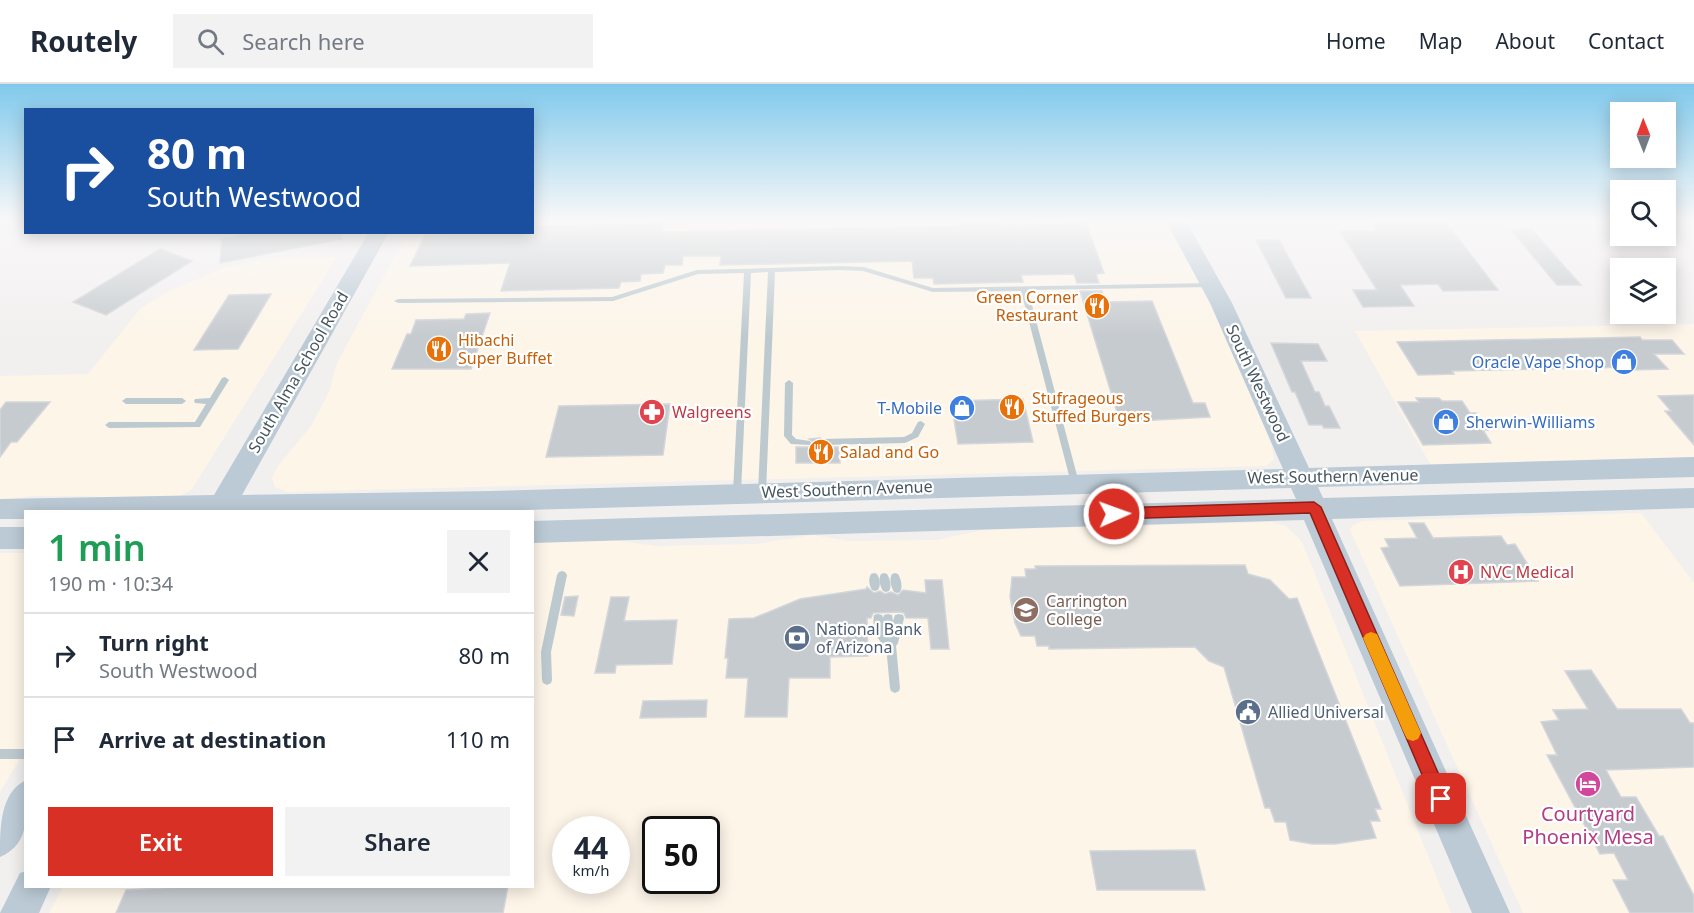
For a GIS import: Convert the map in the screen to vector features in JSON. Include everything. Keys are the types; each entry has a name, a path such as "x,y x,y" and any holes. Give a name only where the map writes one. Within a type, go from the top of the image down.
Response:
{"main road":[{"name":"South Alma School Road","path":"219,509 363,260"},
{"name":"South Westwood","path":"1197,260 1249,362 1491,913"},
{"name":"West Southern Avenue","path":"0,509 219,509 1300,477 1528,471 1692,470"},
{"path":"1314,507 1328,492 1474,488 1491,485 1528,471"},
{"path":"1095,514 1122,503 1161,498 1280,494 1288,492 1300,477"},
{"path":"777,524 797,507 891,502 974,486"},
{"path":"545,531 638,512 734,508 754,501 749,492"},
{"name":"West Southern Avenue","path":"545,531 1314,507 1694,498"},
{"path":"0,538 24,538"},
{"path":"0,838 24,799"},
{"path":"19,913 32,888"}],"lane":[{"path":"398,301 613,299 693,273 864,268 933,290 1210,285"},
{"path":"749,492 772,270"},
{"path":"748,271 749,492"},
{"path":"1024,288 1075,483"},
{"path":"109,425 196,425 225,380"},
{"path":"789,383 788,436 794,442 807,443"},
{"path":"126,401 182,401"},
{"path":"198,401 212,401"},
{"path":"823,442 905,440 915,435 921,424"},
{"path":"547,680 546,652 562,575"},
{"path":"896,577 897,589"},
{"path":"878,580 886,588"},
{"path":"893,642 886,642 882,636 888,618 893,642 896,688"},
{"path":"0,753 24,754"}],"shaded area":[{"path":"258,260 335,260 192,489 177,498 148,500 32,496 0,500 0,376 88,374 141,308 169,291 226,267"},
{"path":"393,260 1187,260 1224,328 1272,446 1274,459 1266,466 288,492 275,487 272,478 278,466 311,426 330,390 336,365"},
{"path":"1694,324 1694,457 1430,464 1355,331"},
{"path":"1641,513 1694,583 1694,913 1523,913 1350,530 1353,525 1363,521"},
{"path":"1272,522 1286,526 1302,542 1451,913 49,913 62,888 534,888 534,542 612,540 657,546 756,544 813,535 848,541 937,540 984,530"},
{"path":"0,553 24,553 24,753 0,792"}],"building":[{"path":"142,260 192,261 106,315 73,302"},
{"path":"220,260 237,260 220,263"},
{"path":"413,260 683,260 682,265 665,265 663,273 641,274 640,281 621,282 619,288 501,291 510,263 410,266"},
{"path":"721,260 1099,260 1104,273 1096,274 1099,283 1077,283 1074,274 1021,275 1023,282 934,284 933,278 914,278 912,261 720,265"},
{"path":"1266,260 1290,260 1311,298 1286,298"},
{"path":"1358,260 1475,260 1498,290 1443,291 1438,284 1400,285 1414,306 1363,307 1353,290 1377,290"},
{"path":"1536,260 1559,260 1581,285 1557,285"},
{"path":"1080,291 1102,291 1105,302 1152,301 1193,403 1205,403 1210,417 1120,422"},
{"path":"271,294 238,349 194,350 229,295"},
{"name":"Hibachi Super Buffet","path":"490,313 471,369 392,369 407,334 411,334 416,320 464,319 466,314"},
{"path":"1640,337 1642,340 1672,340 1684,354 1654,354 1668,369 1632,370 1630,367 1452,371 1454,374 1418,375 1397,342"},
{"path":"1271,343 1318,344 1327,361 1301,361 1315,392 1319,392 1325,406 1329,406 1340,428 1309,425"},
{"path":"1694,395 1694,445 1665,411 1671,411 1658,396"},
{"name":"Sherwin-Williams","path":"1416,398 1462,401 1470,413 1476,413 1488,430 1483,430 1491,443 1423,445 1398,402 1419,402"},
{"path":"1023,399 1033,442 958,444 951,401"},
{"path":"6,402 50,402 17,442 11,442 0,457 0,410"},
{"name":"Walgreens","path":"670,404 663,455 546,457 559,406"},
{"name":"Salad and Go","path":"820,438 817,442 822,447 839,447 840,463 796,463 796,447 810,447 813,442 809,439"},
{"path":"1409,523 1424,523 1433,538 1501,536 1507,545 1515,544 1538,581 1400,586 1381,548 1389,547 1385,539 1417,538"},
{"path":"1245,565 1248,574 1270,580 1289,599 1297,598 1381,809 1375,809 1380,821 1370,821 1376,838 1335,844 1312,844 1290,840 1286,822 1275,822 1270,808 1265,808 1224,667 1209,661 1195,647 1049,649 1049,646 1037,646 1035,636 1021,636 1015,623 1010,597 1012,577 1026,577 1025,569 1036,569 1035,566"},
{"name":"National Bank of Arizona","path":"925,580 942,580 949,649 931,649 928,618 906,618 904,613 900,612 873,613 871,618 867,618 868,656 830,657 830,678 789,678 787,717 745,717 748,678 726,678 728,658 725,658 729,619 754,618 800,599 867,587 874,593 880,591 885,594 891,592 898,595 903,590 926,593"},
{"path":"578,596 574,616 561,615 565,597"},
{"path":"611,597 629,597 624,621 677,620 672,664 616,665 615,673 595,673"},
{"name":"Courtyard Phoenix Mesa","path":"1591,670 1617,709 1681,709 1690,723 1694,723 1694,767 1606,770 1621,797 1636,797 1659,836 1663,836 1694,896 1694,913 1630,913 1613,880 1628,880 1614,853 1600,854 1547,755 1557,755 1541,722 1559,720 1553,710 1588,709 1565,671"},
{"path":"707,700 706,717 640,718 643,701"},
{"path":"1195,850 1205,890 1097,890 1090,851"},
{"path":"160,888 508,888 503,913 116,913 126,890"}],"slow traffic":[{"path":"1371,638 1413,733"}],"place":[{"name":"Green Corner Restaurant","path":"1097,306"},
{"name":"Hibachi Super Buffet","path":"439,349"},
{"name":"Oracle Vape Shop","path":"1624,362"},
{"name":"Stufrageous Stuffed Burgers","path":"1012,407"},
{"name":"T-Mobile","path":"962,408"},
{"name":"Walgreens","path":"652,412"},
{"name":"Sherwin-Williams","path":"1446,422"},
{"name":"Salad and Go","path":"821,452"},
{"name":"NVC Medical","path":"1461,572"},
{"name":"Carrington College","path":"1026,610"},
{"name":"National Bank of Arizona","path":"797,638"},
{"name":"Allied Universal","path":"1248,712"},
{"name":"Courtyard Phoenix Mesa","path":"1588,784"}],"route":[{"path":"1114,514 1314,507 1441,799"}]}
